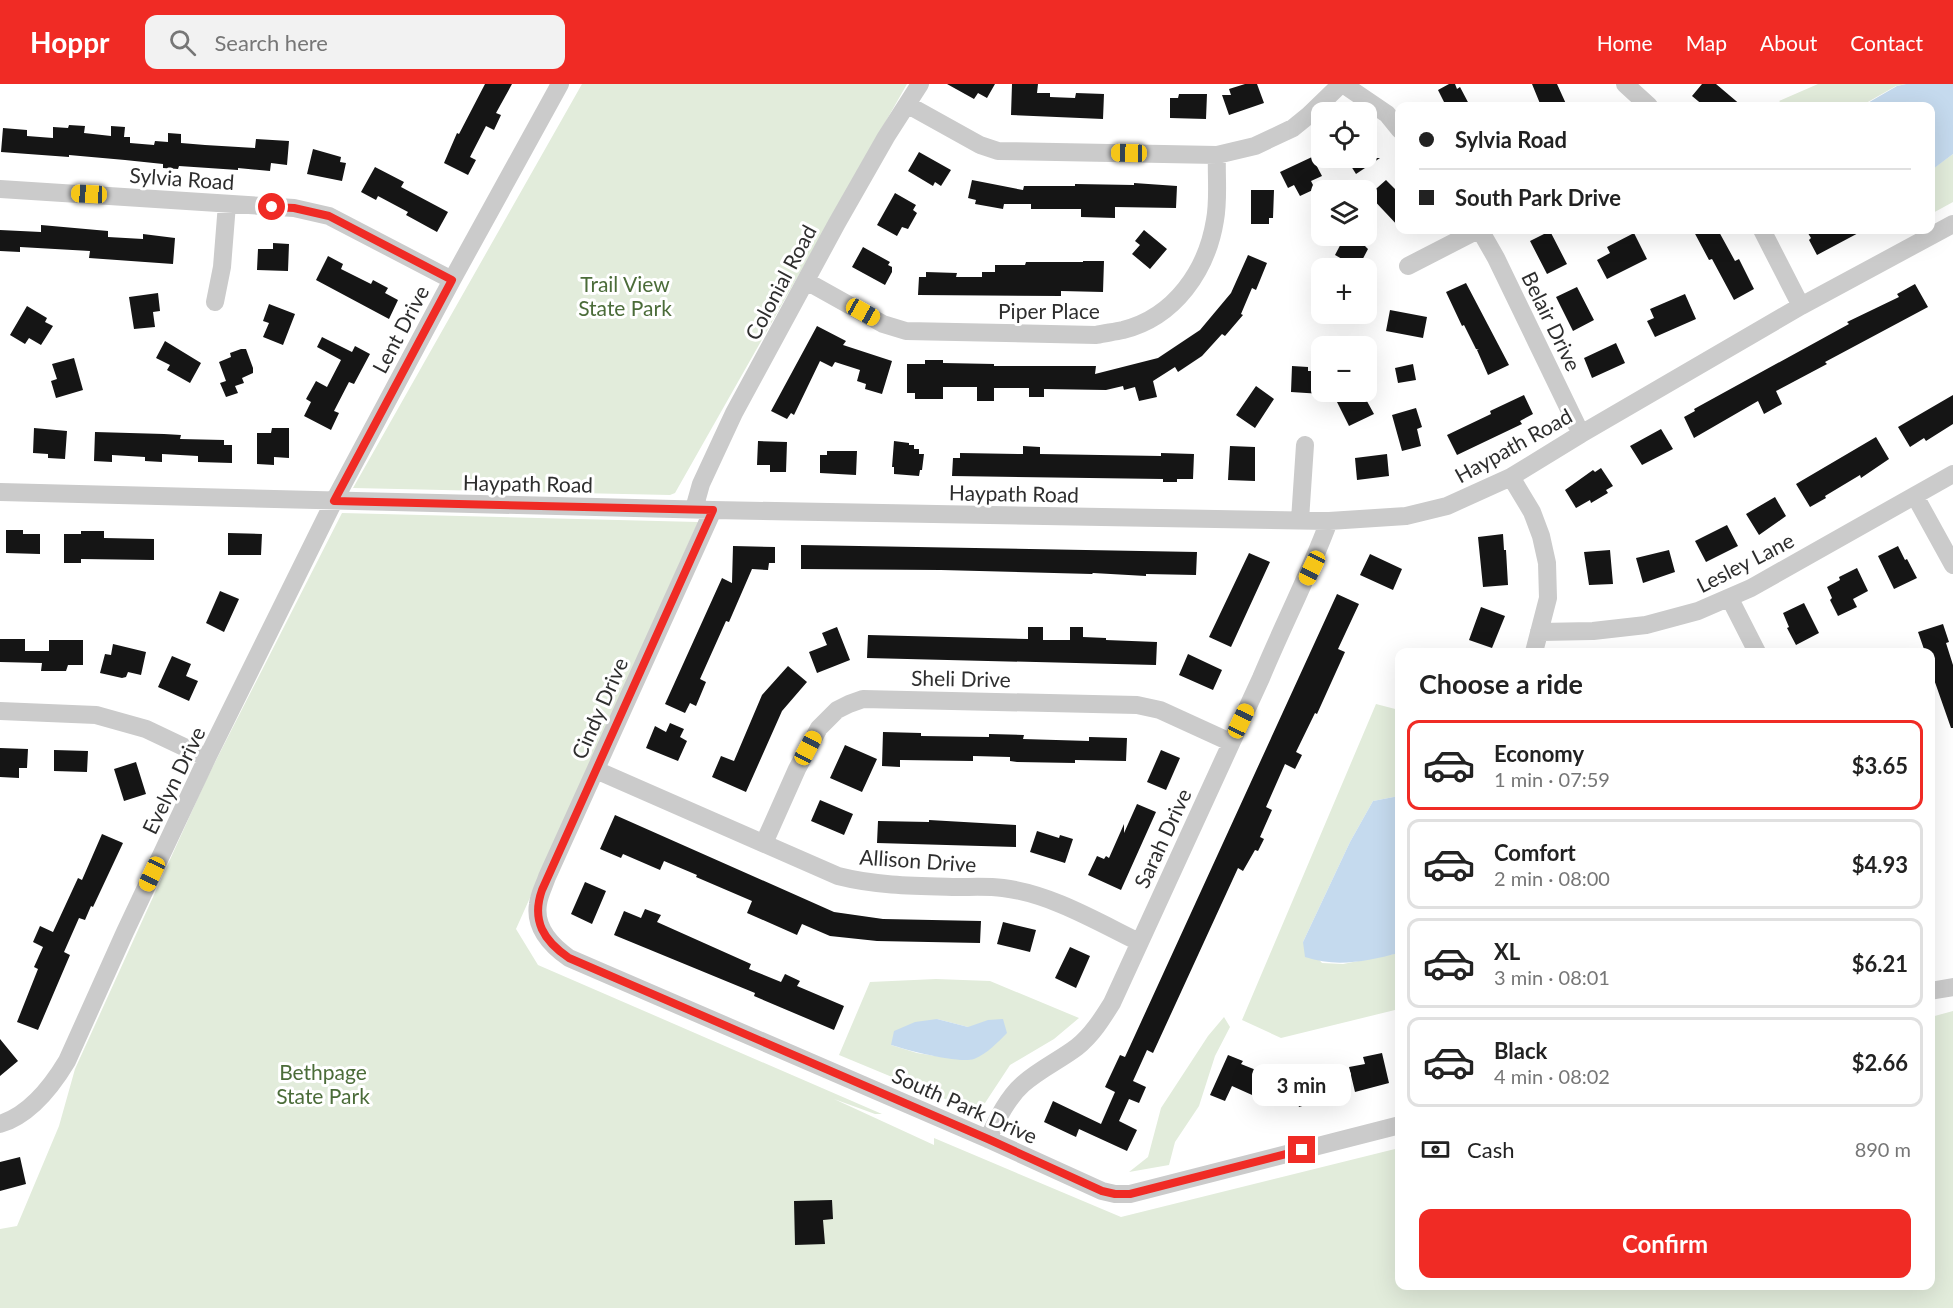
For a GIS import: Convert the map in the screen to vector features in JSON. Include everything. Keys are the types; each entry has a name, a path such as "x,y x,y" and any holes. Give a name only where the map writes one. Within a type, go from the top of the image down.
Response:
{"street":[{"name":"Lent Drive","path":"334,501 560,84"},
{"name":"Colonial Road","path":"694,509 701,484 734,413 837,223 886,137 920,84"},
{"path":"908,105 980,145 998,151 1216,155 1256,146 1293,128 1310,116 1342,84 1387,114 1395,124"},
{"path":"1624,84 1645,102"},
{"name":"Piper Place","path":"806,281 883,324 906,330 1096,335 1125,330 1168,307 1193,281 1202,266 1209,249 1216,218 1216,155"},
{"name":"Sylvia Road","path":"0,189 294,208 329,216 452,280"},
{"path":"216,302 222,267 227,204"},
{"name":"Haypath Road","path":"1935,234 1953,224"},
{"path":"1408,266 1471,234"},
{"name":"Belair Drive","path":"1481,234 1496,258 1581,434"},
{"path":"1764,234 1801,306"},
{"name":"Haypath Road","path":"0,492 713,510 1329,521 1406,516 1447,506 1511,477 1801,306 1934,234"},
{"path":"1300,520 1305,445"},
{"name":"Lesley Lane","path":"1539,632 1593,631 1646,625 1698,611 1730,599 1953,474"},
{"path":"1511,477 1532,512 1541,536 1547,563 1548,598 1535,648"},
{"path":"1915,496 1953,565"},
{"name":"Evelyn Drive","path":"0,1124 34,1104 55,1080 67,1061 124,932 334,501"},
{"name":"Cindy Drive","path":"540,926 537,916 538,903 547,877 713,510"},
{"name":"Sarah Drive","path":"988,1139 1006,1106 1021,1086 1040,1070 1077,1047 1095,1030 1112,1003 1261,678 1280,631 1312,568 1329,521"},
{"path":"1730,599 1755,648"},
{"name":"Sheli Drive","path":"764,843 797,769 819,728 837,710 863,699 1137,705 1160,710 1230,742"},
{"path":"0,711 96,715 146,729 207,758"},
{"name":"Allison Drive","path":"596,770 838,876 893,885 1000,887 1030,892 1139,942"},
{"name":"South Park Drive","path":"540,926 553,947 569,958 988,1139 1102,1191 1130,1194 1395,1126"},
{"path":"1935,990 1953,987"}],"green space":[{"name":"Trail View State Park","path":"582,84 907,84 675,493 670,495 353,488"},
{"path":"1818,84 1906,84 1896,86 1868,102 1779,101"},
{"path":"1953,154 1953,202 1935,212 1935,167"},
{"name":"Bethpage State Park","path":"342,513 698,522 516,929 538,965 882,1114 875,1114 834,1099 934,1145 934,1138 1121,1217 1395,1149 1395,1290 1935,1290 1935,1016 1953,1011 1953,1308 0,1308 0,1229 17,1226 59,1126 75,1069 207,778"},
{"path":"1376,704 1395,709 1395,797 1373,801 1350,842 1303,942 1322,963 1343,964 1395,954 1395,1010 1281,1038 1242,1020"},
{"path":"936,979 990,981 1079,1018 1054,1039 1010,1065 985,1103 974,1111 839,1055 870,982","holes":["937,1019 968,1027 942,1057 917,1053 891,1045"]},
{"path":"1224,1017 1230,1027 1215,1056 1199,1106 1175,1142 1169,1165 1129,1172 1148,1157 1161,1108 1208,1036"}],"water":[{"path":"1953,84 1953,154 1935,167 1935,102 1869,102 1897,86"},
{"path":"1395,797 1395,954 1364,961 1340,963 1305,957 1303,942 1350,842 1373,801"},
{"path":"937,1019 968,1027 988,1020 1003,1019 1007,1033 983,1054 967,1060 933,1056 891,1045 894,1031 915,1022"}],"building":[{"path":"485,84 512,84 496,113 501,115 494,130 486,126 470,157 476,160 468,175 444,163 457,133 459,134"},
{"path":"947,84 995,84 987,98 978,93 974,99"},
{"path":"1012,84 1038,84 1037,93 1050,93 1050,97 1075,98 1076,93 1104,94 1103,119 1011,115"},
{"path":"1245,84 1257,84 1264,103 1229,115 1222,95 1231,95 1229,89"},
{"path":"1449,84 1455,84 1457,89 1460,87 1468,102 1444,102 1438,90"},
{"path":"1532,84 1557,84 1565,102 1539,102"},
{"path":"1702,84 1716,84 1737,102 1699,102 1692,96"},
{"path":"1179,94 1207,94 1206,119 1170,118 1170,98 1178,98"},
{"path":"69,125 85,126 84,133 111,136 111,126 125,127 124,137 130,137 130,143 154,145 155,141 168,142 168,133 181,134 181,143 205,145 255,148 256,139 289,141 287,165 271,163 270,171 179,166 178,169 163,168 163,164 125,160 1,152 3,128 27,130 27,136 53,138 53,127 68,128"},
{"path":"313,149 341,157 340,162 346,163 342,181 307,174"},
{"path":"919,152 951,170 941,186 935,182 933,186 908,171"},
{"path":"1311,157 1311,168 1318,168 1322,176 1311,180 1311,191 1300,196 1294,185 1288,188 1280,172"},
{"path":"375,167 404,182 401,187 448,212 437,232 406,215 408,212 378,196 376,200 361,192"},
{"path":"1352,168 1365,168 1356,174"},
{"path":"972,180 1023,190 1024,186 1075,186 1075,184 1134,185 1134,183 1177,186 1176,208 1115,207 1115,218 1081,217 1081,209 1031,209 1031,204 1004,204 1003,209 975,204 976,200 968,198"},
{"path":"1386,180 1395,189 1395,223 1377,204 1377,188"},
{"path":"1251,190 1274,190 1273,218 1269,218 1269,224 1251,224"},
{"path":"895,193 916,205 913,210 917,213 908,229 902,227 897,236 877,225"},
{"path":"41,225 108,231 108,237 143,239 143,234 175,238 173,264 89,258 90,251 20,247 20,252 0,251 0,230 41,232"},
{"path":"1144,230 1167,249 1150,269 1132,254 1140,245 1135,241"},
{"path":"1544,234 1552,234 1567,264 1547,274 1530,241"},
{"path":"1634,234 1647,259 1607,279 1597,260 1610,253 1607,247"},
{"path":"1695,234 1720,234 1735,261 1739,259 1754,289 1734,300 1712,259 1709,260"},
{"path":"1808,234 1856,234 1817,255 1809,240 1811,238"},
{"path":"273,243 289,244 288,271 257,270 258,249 273,249"},
{"path":"1340,246 1365,246 1368,249 1363,258 1340,258 1335,255"},
{"path":"863,247 890,262 888,265 892,267 892,272 885,285 852,267"},
{"path":"1248,255 1267,263 1256,290 1252,288 1241,314 1243,315 1225,336 1222,334 1202,356 1178,372 1175,367 1153,381 1157,397 1139,401 1135,387 1124,390 1123,386 1106,390 1044,389 1044,397 1029,397 1029,388 994,388 994,401 977,401 977,387 943,387 943,399 915,399 915,393 907,393 907,364 925,364 925,360 943,360 943,363 994,364 994,366 1096,366 1095,374 1158,358 1200,330 1231,293"},
{"path":"328,256 343,264 341,269 371,284 373,280 388,288 385,293 398,300 389,319 316,280"},
{"path":"1104,261 1103,292 1061,291 1061,296 918,295 919,277 926,277 926,272 957,273 956,277 982,277 982,272 995,272 995,265"},
{"path":"1466,283 1509,365 1488,375 1477,350 1479,350 1476,349 1464,325 1462,326 1446,292"},
{"path":"1915,284 1928,307 1776,391 1782,404 1764,414 1758,401 1694,438 1684,417 1695,411 1694,409 1849,324 1847,322 1899,297 1897,294"},
{"path":"1577,287 1594,320 1573,331 1556,297"},
{"path":"158,293 160,311 153,312 155,327 134,329 129,297"},
{"path":"1685,294 1696,319 1655,337 1647,321 1654,318 1650,309"},
{"path":"269,304 295,314 283,345 263,337 269,323 263,321"},
{"path":"27,306 47,318 45,322 53,326 41,345 29,338 25,344 10,335"},
{"path":"1390,310 1427,317 1423,338 1386,331"},
{"path":"817,326 846,341 843,345 892,361 882,394 865,389 866,384 857,381 860,370 835,362 832,367 820,361 794,415 791,413 787,419 771,411"},
{"path":"322,337 352,352 355,346 370,354 354,384 349,382 334,411 339,413 331,430 304,416 311,402 306,399 316,381 327,387 341,360 317,347"},
{"path":"165,341 201,363 190,383 167,370 170,365 156,358"},
{"path":"1616,343 1625,363 1592,378 1584,358"},
{"path":"246,349 253,373 242,378 244,383 235,386 238,393 226,397 220,383 226,381 219,362 231,357 230,353"},
{"path":"74,358 83,390 56,398 51,381 57,379 52,364"},
{"path":"1413,364 1416,380 1398,383 1395,368"},
{"path":"1292,366 1308,367 1308,371 1311,371 1311,393 1291,392"},
{"path":"1256,386 1274,399 1255,428 1236,415"},
{"path":"1524,395 1533,414 1520,421 1522,424 1457,455 1447,435"},
{"path":"1953,395 1953,424 1926,441 1924,438 1910,447 1898,427"},
{"path":"1337,402 1367,402 1374,414 1349,426"},
{"path":"1416,408 1422,427 1417,429 1421,446 1402,451 1392,415"},
{"path":"34,428 67,431 65,459 48,458 48,454 33,453"},
{"path":"272,428 289,428 289,458 274,457 274,465 257,464 257,433 271,433"},
{"path":"1661,429 1673,449 1642,465 1630,446"},
{"path":"95,432 181,435 180,439 224,440 224,445 232,445 232,463 198,462 198,456 162,454 162,462 145,461 145,457 112,455 112,462 94,461"},
{"path":"1876,437 1889,459 1810,507 1796,484"},
{"path":"758,441 787,442 786,472 770,472 770,465 757,465"},
{"path":"894,441 914,445 914,449 919,449 919,454 924,454 919,476 894,474 894,467 892,467"},
{"path":"1023,446 1040,447 1040,454 1161,456 1161,453 1194,454 1193,479 1163,482 1163,479 952,476 953,458 960,458 960,453 1023,454"},
{"path":"1230,446 1255,447 1255,481 1228,480"},
{"path":"827,451 857,451 856,475 820,473 820,455 827,455"},
{"path":"1387,454 1389,476 1357,480 1355,458"},
{"path":"1601,468 1613,486 1606,490 1608,493 1591,503 1590,500 1576,508 1565,490 1593,470 1595,472"},
{"path":"1775,497 1786,516 1759,535 1746,514"},
{"path":"1727,525 1738,546 1706,562 1695,541"},
{"path":"6,530 23,530 23,534 40,534 40,554 6,553"},
{"path":"81,531 104,531 104,538 154,539 154,560 81,559 81,563 64,563 64,534 81,534"},
{"path":"228,533 262,534 261,555 228,555"},
{"path":"1503,534 1508,585 1483,587 1478,537"},
{"path":"801,545 1197,552 1196,575 801,569"},
{"path":"733,546 775,547 775,563 769,563 768,570 752,569 729,622 726,621 700,679 706,682 696,706 690,703 685,713 665,704 722,578 732,583"},
{"path":"1898,546 1917,578 1894,589 1878,556"},
{"path":"1610,550 1613,584 1589,585 1584,552"},
{"path":"1669,550 1675,572 1643,583 1636,558"},
{"path":"1249,553 1270,562 1231,647 1209,637"},
{"path":"1370,554 1402,569 1393,590 1360,575"},
{"path":"1857,568 1868,591 1853,599 1857,607 1838,616 1830,600 1832,598 1827,587 1840,580 1839,577"},
{"path":"220,591 239,599 224,632 206,623"},
{"path":"1337,594 1359,604 1338,649 1345,652 1317,714 1315,713 1296,752 1302,755 1295,769 1285,764 1266,807 1272,810 1260,837 1264,839 1243,871 1238,868 1153,1053 1147,1050 1133,1081 1146,1087 1139,1103 1129,1099 1119,1121 1137,1130 1127,1151 1079,1129 1076,1137 1044,1122 1053,1101 1101,1124 1115,1092 1105,1087 1120,1055 1125,1057"},
{"path":"1804,603 1819,633 1796,645 1787,628 1789,627 1783,613"},
{"path":"1481,607 1505,616 1492,648 1469,640"},
{"path":"1943,624 1953,665 1953,728 1951,728 1935,682 1935,648 1924,648 1918,632"},
{"path":"837,627 850,660 817,673 809,652 827,645 822,633"},
{"path":"1028,627 1043,627 1043,640 1070,640 1070,627 1083,627 1083,637 1157,642 1156,665 867,658 868,635 1028,639"},
{"path":"0,639 25,639 25,651 49,651 49,640 83,640 83,665 68,665 66,671 41,671 42,663 0,662"},
{"path":"113,644 146,652 141,675 128,672 126,677 122,678 100,673 105,654 111,655"},
{"path":"1188,654 1222,670 1213,690 1179,675"},
{"path":"172,656 191,664 186,676 198,681 189,701 158,687"},
{"path":"788,666 807,682 782,711 746,792 712,777 721,756 734,761 762,695"},
{"path":"670,723 684,729 680,737 687,741 678,761 646,748 655,726 666,732"},
{"path":"883,732 921,733 921,736 1024,735 1023,739 1089,741 1089,737 1127,738 1126,761 1017,762 1010,761 1010,757 973,756 973,761 900,760 900,767 882,766"},
{"path":"845,745 877,759 862,792 830,778"},
{"path":"0,748 28,749 27,768 19,768 19,778 0,777"},
{"path":"54,750 88,751 87,772 54,771"},
{"path":"1161,750 1180,758 1166,790 1147,782"},
{"path":"136,762 146,794 124,801 114,769"},
{"path":"820,800 853,814 844,835 811,821"},
{"path":"1137,804 1156,812 1121,890 1088,875 1097,856 1104,859 1106,856 1109,858 1124,824 1124,833"},
{"path":"615,815 834,912 883,919 981,921 980,943 877,941 830,936 802,924 797,935 747,913 752,901 696,877 697,875 664,861 660,870 623,854 621,858 600,849"},
{"path":"929,820 1016,825 1016,847 877,843 878,821 929,822"},
{"path":"1037,831 1059,838 1060,835 1073,839 1065,863 1030,852"},
{"path":"102,834 123,843 93,907 91,906 85,920 79,918 64,952 70,955 38,1030 17,1022 38,969 34,967 43,947 33,942 40,926 53,932 78,878 82,880"},
{"path":"585,882 606,891 592,924 571,914"},
{"path":"645,909 661,915 657,922 751,964 749,969 781,982 785,974 800,981 797,986 844,1006 834,1030 754,996 755,993 614,935 624,911 641,918"},
{"path":"1003,922 1036,930 1030,952 997,944"},
{"path":"1070,947 1090,956 1076,988 1055,978"},
{"path":"0,1039 18,1061 0,1076"},
{"path":"1382,1053 1389,1083 1355,1092 1349,1067 1365,1064 1363,1057"},
{"path":"1228,1055 1243,1061 1241,1064 1271,1076 1261,1099 1232,1086 1225,1101 1210,1095"},
{"path":"1326,1074 1331,1097 1299,1107 1298,1104 1293,1105 1287,1083"},
{"path":"20,1157 26,1184 0,1191 0,1162"},
{"path":"832,1200 833,1219 823,1220 825,1244 795,1245 794,1201"}],"route":[{"path":"272,207 294,208 329,216 452,280 334,501 713,510 542,890 537,916 540,926 553,947 569,958 988,1139 1102,1191 1130,1194 1302,1150"}]}
